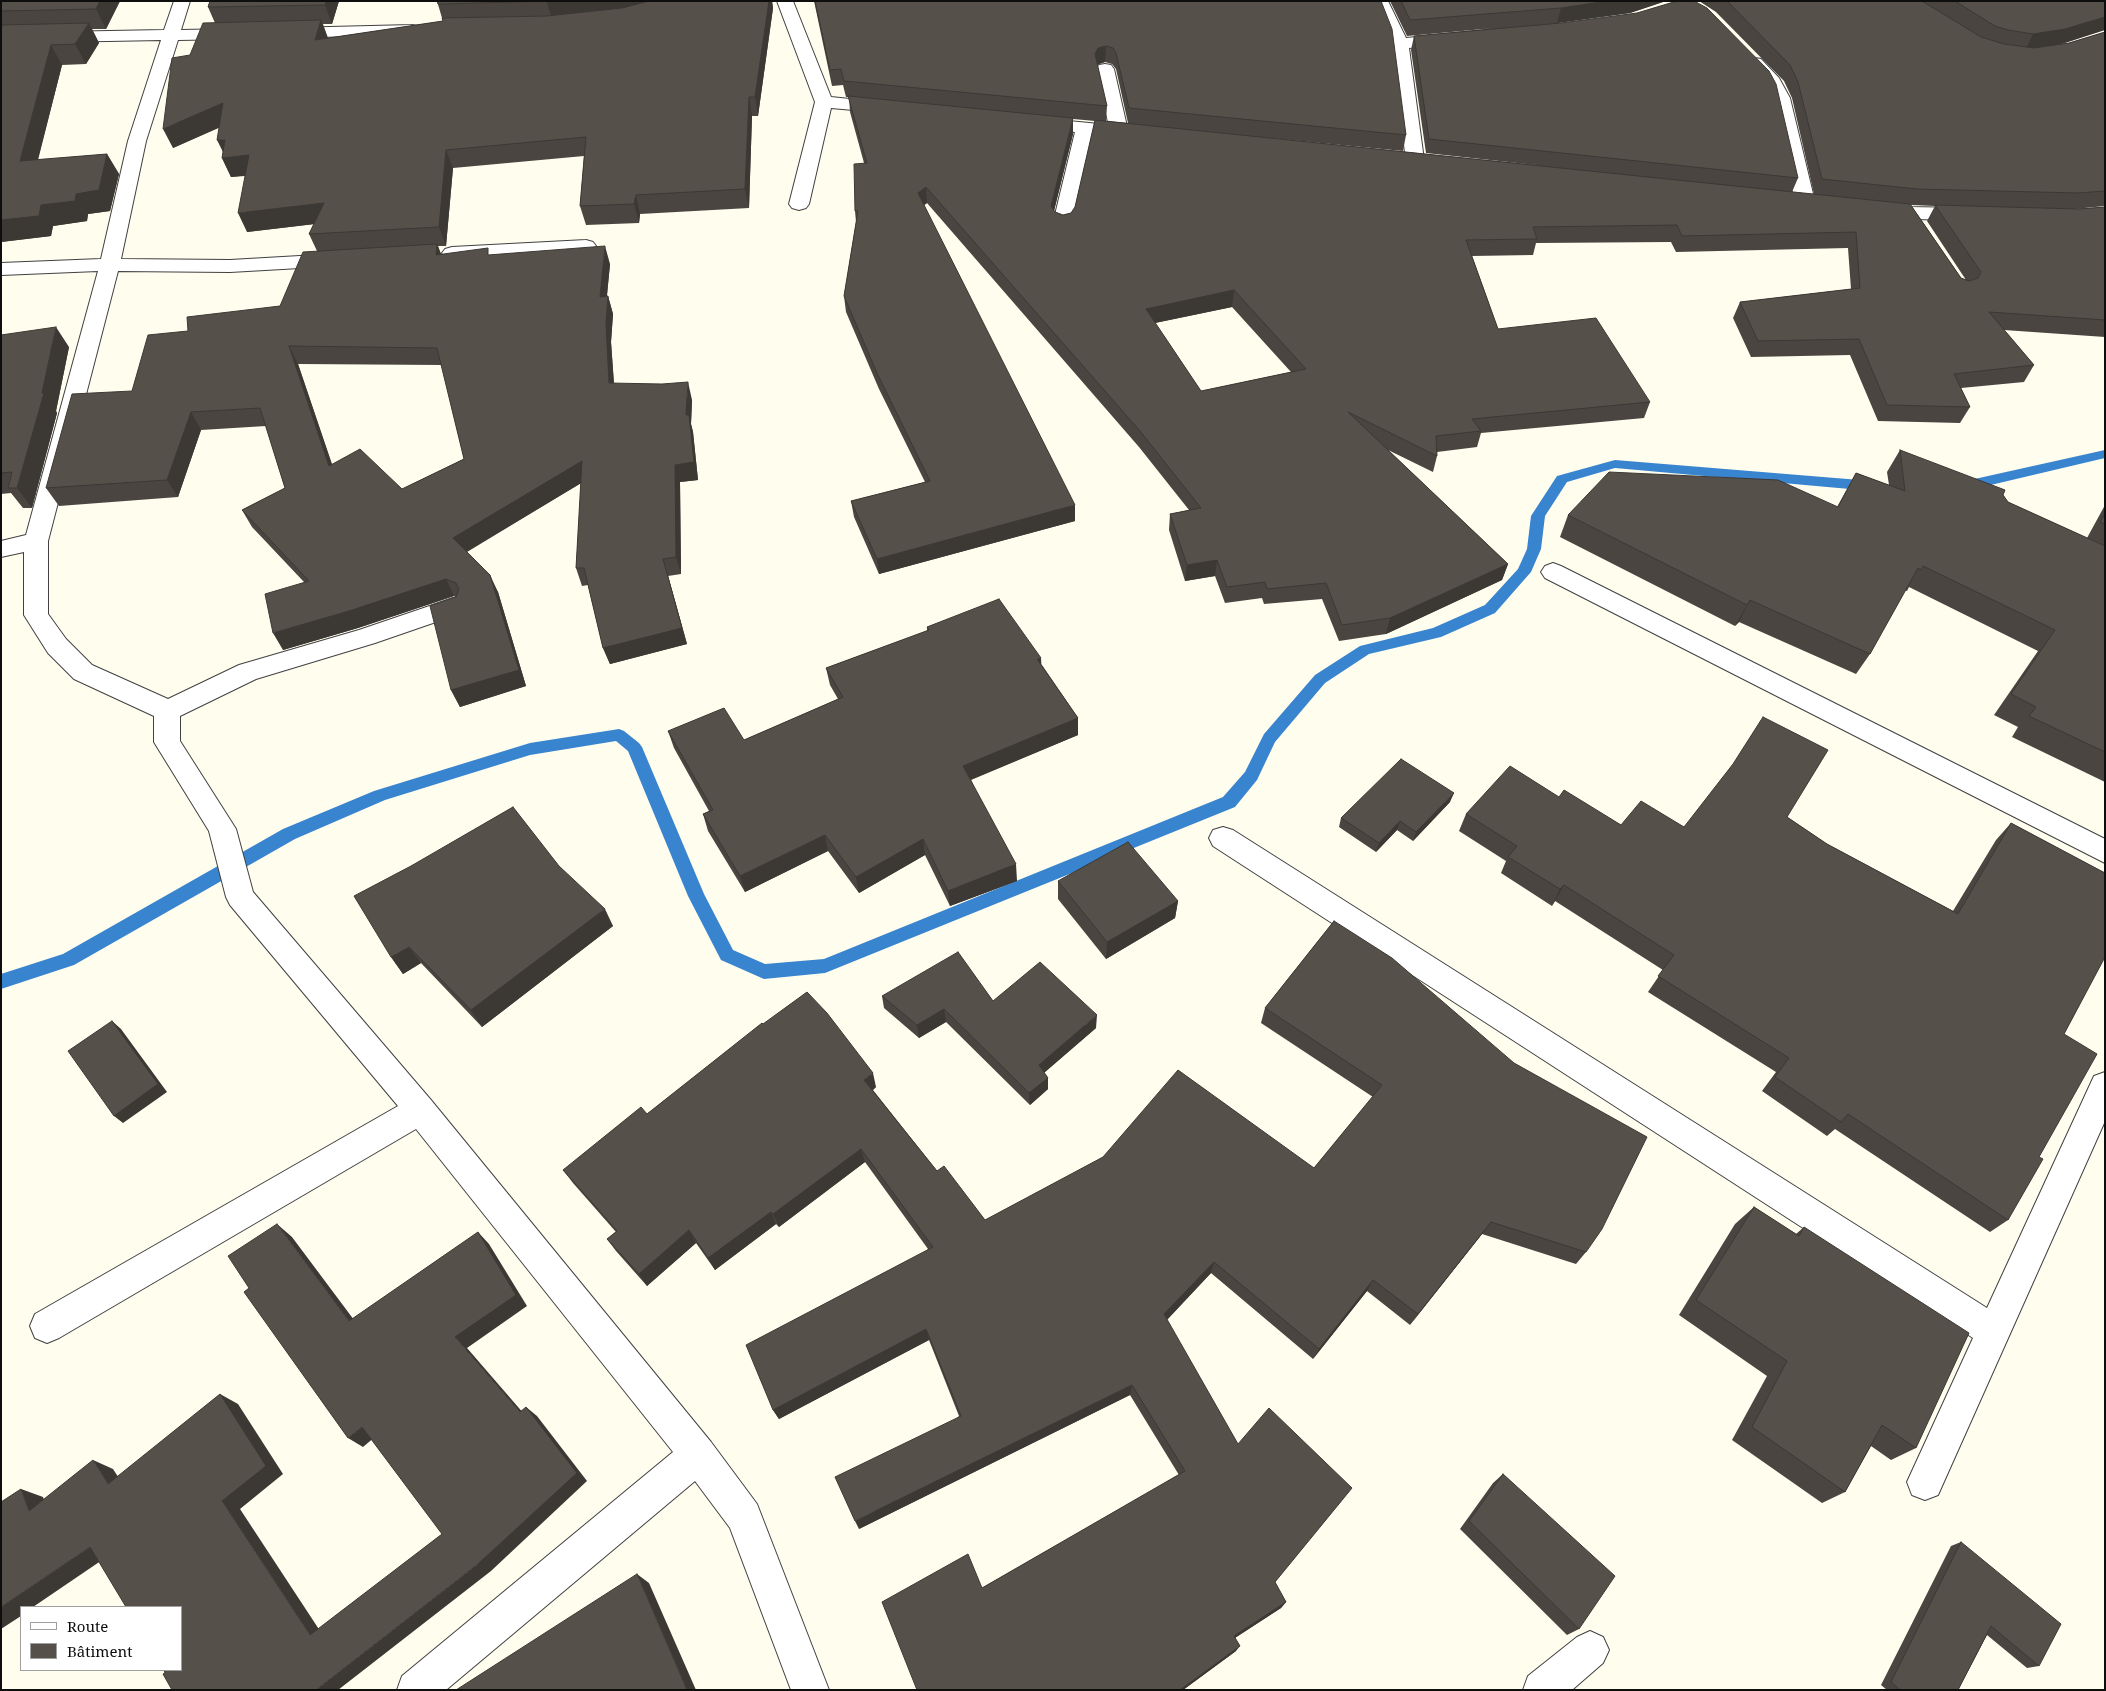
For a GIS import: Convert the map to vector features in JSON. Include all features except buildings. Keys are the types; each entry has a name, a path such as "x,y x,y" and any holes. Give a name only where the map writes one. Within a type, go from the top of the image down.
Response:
{"street":[{"path":"168,711 83,672 57,646 36,614 36,541 110,265 136,141 182,1"},
{"path":"785,1 824,102 799,204"},
{"path":"1380,1 1400,44 1416,160"},
{"path":"268,33 425,30"},
{"path":"1,38 249,33"},
{"path":"1400,44 1468,38"},
{"path":"1741,50 1773,82 1781,98 1804,202"},
{"path":"1105,69 1119,131"},
{"path":"824,102 901,109"},
{"path":"1017,121 1149,134"},
{"path":"1063,223 1085,127"},
{"path":"1396,158 1435,162"},
{"path":"1785,200 1824,204"},
{"path":"1862,208 1914,221 1989,215"},
{"path":"438,254 586,246"},
{"path":"1,269 110,265 230,266 358,259"},
{"path":"1,549 36,541"},
{"path":"1553,572 2105,852"},
{"path":"168,711 248,672 366,637 453,607"},
{"path":"168,711 167,742 222,829 240,897 420,1110 698,1455 744,1517 810,1690"},
{"path":"1223,838 1993,1331"},
{"path":"1925,1482 2105,1086"},
{"path":"48,1326 420,1110"},
{"path":"416,1690 698,1455"},
{"path":"1542,1690 1590,1650"}],"waterway":[{"path":"1961,487 2105,454"},
{"path":"1,982 68,960 289,834 380,795 530,749 619,735 634,747 696,896 727,955 764,972 825,966 1229,802 1251,776 1269,738 1320,679 1365,650 1436,633 1490,609 1524,572 1534,549 1538,516 1562,479 1615,464 1872,486"}]}
